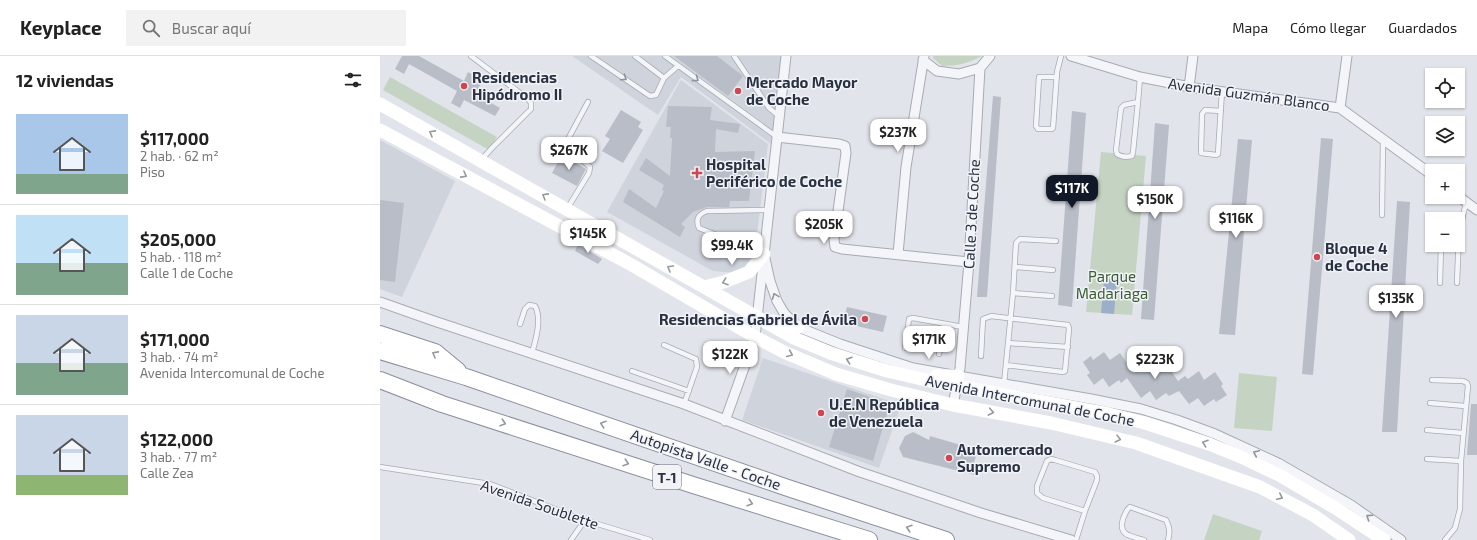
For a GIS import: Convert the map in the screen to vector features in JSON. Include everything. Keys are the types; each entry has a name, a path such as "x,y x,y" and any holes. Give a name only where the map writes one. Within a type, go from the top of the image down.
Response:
{"highway":[{"path":"380,334 435,352 466,377"},
{"name":"T-1","path":"380,351 466,377"},
{"name":"Autopista Valle - Coche","path":"466,377 792,489 946,540"},
{"name":"T-1","path":"380,380 466,411"},
{"path":"380,392 466,411"},
{"name":"Autopista Valle - Coche","path":"466,411 869,540"}],"main road":[{"name":"Avenida Intercomunal de Coche","path":"380,104 794,338 830,353 887,371 912,372 1109,414 1145,423 1209,444 1279,475 1337,509 1384,540"},
{"name":"Avenida Intercomunal de Coche","path":"380,130 630,264 755,337 786,353 836,374 891,390 953,405 1051,423 1143,446 1260,487 1300,508 1341,536"},
{"path":"704,287 724,282 749,272 764,254"},
{"path":"758,318 798,327"},
{"path":"912,372 957,381"}],"street":[{"path":"725,421 755,337 786,56"},
{"path":"923,58 937,71 959,74 980,68 990,56"},
{"name":"Avenida Guzmán Blanco","path":"1071,56 1140,77 1189,86 1340,108 1425,170"},
{"path":"1189,86 1193,56"},
{"path":"1340,108 1347,56"},
{"path":"898,254 906,168 923,58"},
{"name":"Calle 3 de Coche","path":"953,405 957,381 969,262 980,68"},
{"path":"777,137 845,146 846,153 834,240 835,246 842,249 969,262"},
{"path":"1466,203 1477,210"},
{"path":"764,254 770,281 777,301 784,313 798,327"},
{"path":"380,302 684,404 860,472 981,513 1071,540"},
{"name":"Avenida Intercomunal de Coche","path":"798,327 912,372"},
{"name":"Avenida Intercomunal de Coche","path":"957,381 1004,384 1142,409 1215,434 1278,463 1351,505 1401,540"}],"lane":[{"path":"471,56 528,99 531,103 531,109 481,160"},
{"path":"591,56 650,96 656,95 664,78 678,66"},
{"path":"635,56 664,78"},
{"path":"665,56 777,137"},
{"path":"734,56 769,108 779,116"},
{"path":"1057,77 1039,77 1036,126 1038,129 1053,128 1057,77 1061,56"},
{"path":"1138,102 1124,105 1121,108 1116,150 1117,154 1119,155 1129,157 1132,156 1138,102 1140,77"},
{"path":"1221,111 1203,111 1201,153 1218,154 1221,111 1222,91"},
{"path":"567,209 590,173 590,167 568,147 567,141 588,102"},
{"path":"1382,215 1383,140"},
{"path":"1464,212 1466,203"},
{"path":"719,236 699,228 697,223 698,217 701,213 707,210 769,210"},
{"path":"1004,384 1013,293 1016,243 1020,239 1056,241"},
{"path":"1440,283 1441,252"},
{"path":"1456,283 1457,252"},
{"path":"1014,267 1053,270"},
{"path":"1013,293 1052,296"},
{"path":"520,324 525,309 529,305 535,306 538,312 538,319 532,353"},
{"path":"981,356 983,319 991,316 1068,325 1066,368 1063,372 1006,364"},
{"path":"905,348 910,319 916,318 963,327"},
{"path":"940,354 944,324"},
{"path":"1008,343 1068,347"},
{"path":"664,345 696,359 698,367 684,404"},
{"path":"632,371 689,391"},
{"path":"1432,380 1463,381 1467,383 1468,386 1461,461 1460,509 1455,528 1445,540"},
{"path":"1430,403 1465,406"},
{"path":"1427,430 1463,432"},
{"path":"1076,540 1097,480 1097,476 1095,472 1050,459 1047,461 1037,486 1037,494 1043,498 1085,511"},
{"path":"1427,459 1461,461"},
{"name":"Avenida Soublette","path":"380,467 490,484 584,520 650,540"},
{"path":"1144,540 1126,534 1122,531 1122,521 1126,510 1130,507 1166,520 1170,532 1168,540"},
{"path":"571,540 584,520"}],"shaded area":[{"name":"Mercado Mayor de Coche","path":"572,56 781,56 771,144 681,77 658,115"},
{"name":"Hospital Periférico de Coche","path":"681,80 768,144 755,251 742,270 737,273 713,271 607,212"},
{"path":"380,140 455,181 402,297 380,289"},
{"name":"U.E.N República de Venezuela","path":"763,358 901,405 879,468 742,420"}],"green space":[{"path":"933,56 982,56 963,64 942,66 933,58"},
{"path":"390,77 497,137 489,150 383,90"},
{"name":"Parque Madariaga","path":"1101,152 1146,156 1132,315 1086,312"},
{"path":"1239,373 1277,377 1272,431 1234,428"},
{"path":"1213,514 1262,531 1259,540 1204,540"}],"water":[{"path":"1104,278 1117,280 1114,314 1101,313"}],"building":[{"name":"Residencias Hipódromo II","path":"402,56 419,56 464,81 468,72 483,80 475,94 500,108 495,116 464,100 460,108 451,103 457,91 409,64 404,74 395,69"},
{"path":"674,56 717,56 743,76 728,96"},
{"path":"993,96 1001,97 987,297 977,297"},
{"path":"668,106 712,107 710,120 740,124 738,133 716,129 715,152 755,151 749,201 730,201 729,207 707,207 693,212 681,224 685,227 680,237 623,202 629,189 656,208 664,191 662,190 664,185 639,170 646,158 670,176 672,138 670,138 671,127 666,127"},
{"path":"621,110 641,122 638,127 643,130 623,163 602,151 610,139 605,136"},
{"path":"1072,111 1086,113 1072,307 1058,305"},
{"path":"1155,123 1169,125 1154,320 1141,319"},
{"name":"Bloque 4 de Coche","path":"1321,138 1333,139 1313,375 1302,374"},
{"path":"1238,139 1252,140 1235,335 1219,334"},
{"path":"562,155 586,169 577,186 552,173"},
{"path":"380,200 404,203 395,282 380,280"},
{"path":"1397,201 1410,202 1397,432 1382,432"},
{"path":"578,245 602,259 598,264 575,251"},
{"name":"Residencias Gabriel de Ávila","path":"847,307 887,316 883,332 843,323"},
{"path":"1104,352 1110,360 1120,353 1134,373 1138,369 1140,373 1151,365 1157,373 1168,366 1178,381 1185,376 1188,379 1199,371 1204,380 1215,372 1223,384 1221,386 1227,395 1216,402 1214,399 1204,406 1198,398 1189,404 1179,391 1169,396 1166,393 1156,400 1150,391 1141,398 1127,378 1121,383 1119,380 1109,387 1103,378 1094,385 1087,375 1090,373 1083,362 1091,356 1093,360"},
{"path":"847,389 890,404 873,461 829,447"},
{"path":"1471,404 1477,404 1477,455 1467,455"},
{"name":"Automercado Supremo","path":"913,432 929,440 930,436 978,450 972,469 975,475 903,457 899,448 905,436"}],"place":[{"name":"Residencias Hipódromo II","path":"464,86"},
{"name":"Mercado Mayor de Coche","path":"738,91"},
{"name":"Hospital Periférico de Coche","path":"697,173"},
{"name":"Bloque 4 de Coche","path":"1317,257"},
{"name":"Residencias Gabriel de Ávila","path":"865,319"},
{"name":"U.E.N República de Venezuela","path":"821,413"},
{"name":"Automercado Supremo","path":"949,458"}]}
